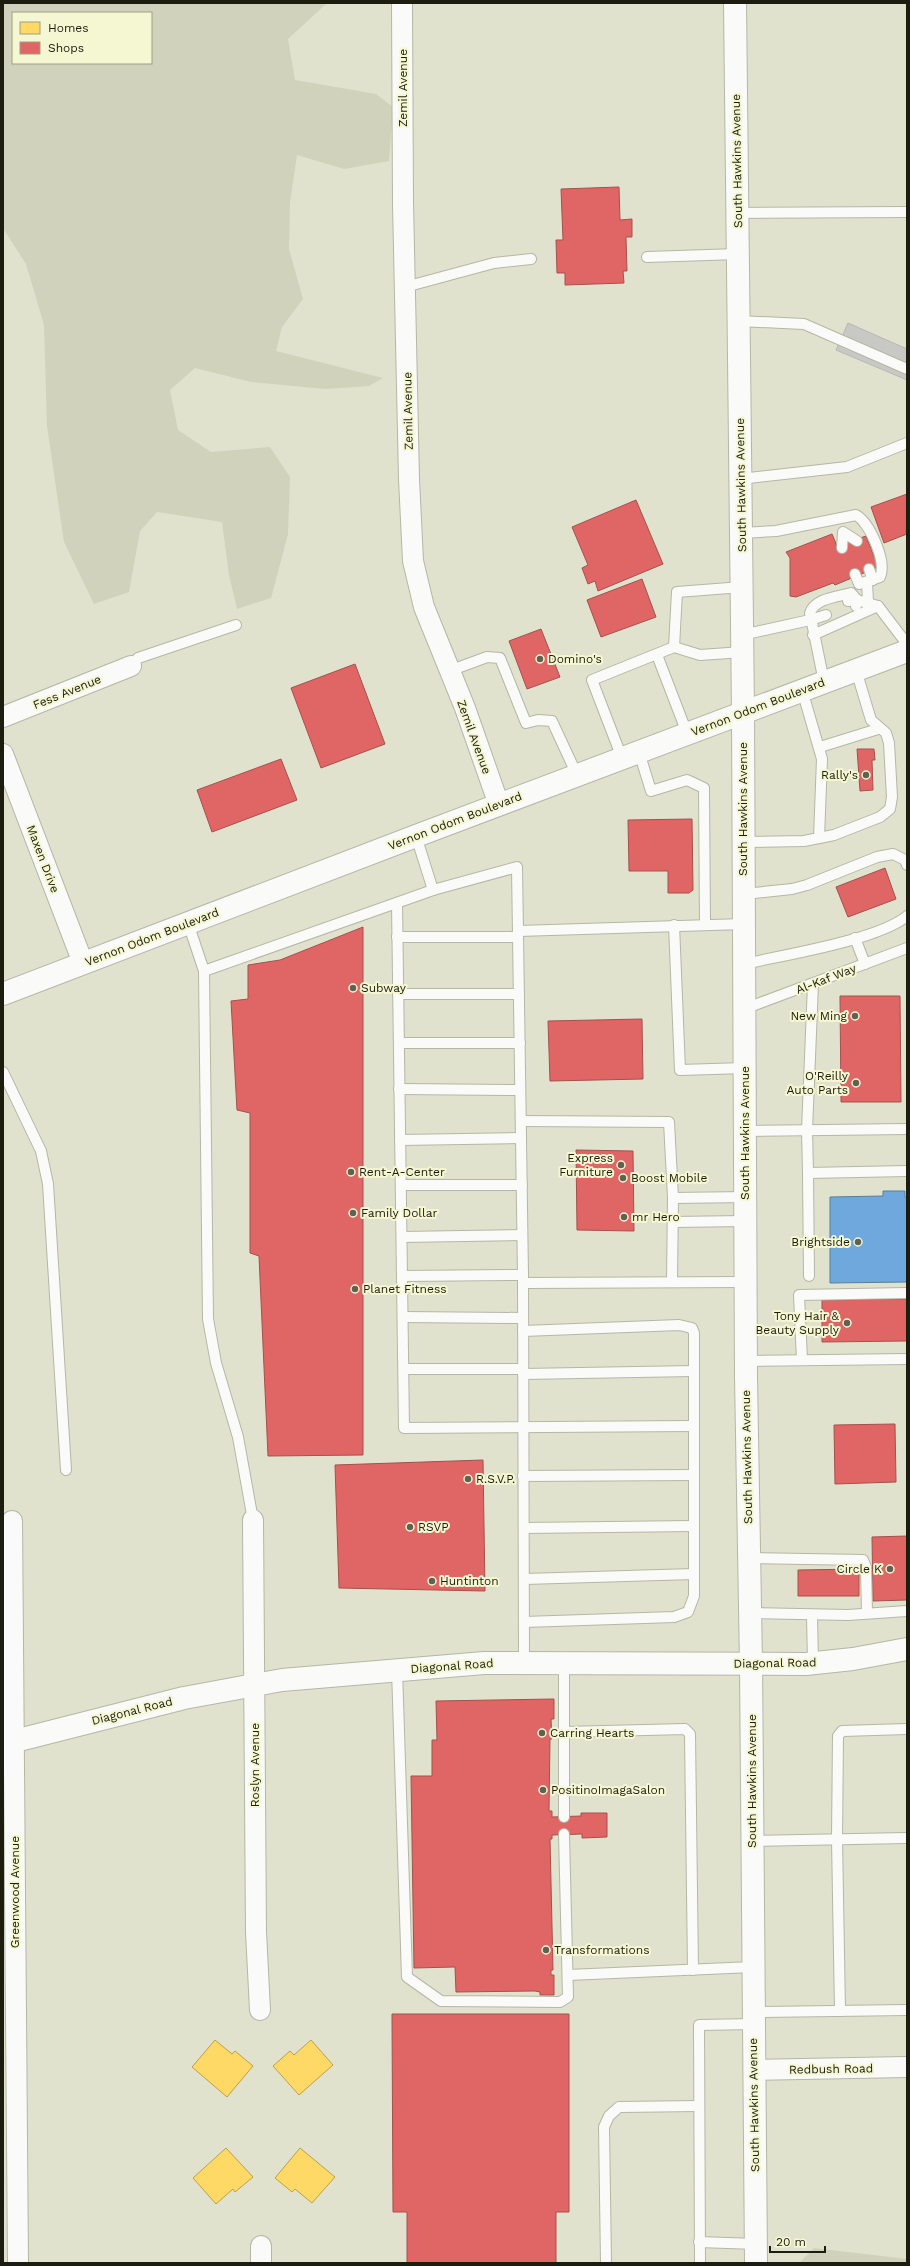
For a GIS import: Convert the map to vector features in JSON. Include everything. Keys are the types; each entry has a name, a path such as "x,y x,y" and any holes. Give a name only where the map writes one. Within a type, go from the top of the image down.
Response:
{"street":[{"name":"Zemil Avenue","path":"402,3 406,287 413,561 424,607 499,805"},
{"name":"South Hawkins Avenue","path":"735,3 743,712 746,1197 745,1282 751,1664 756,2253"},
{"name":"Vernon Odom Boulevard","path":"3,994 687,733 907,651"},
{"name":"Fess Avenue","path":"3,717 130,666"},
{"name":"Maxen Drive","path":"3,754 83,963"},
{"name":"Roslyn Avenue","path":"254,1520 256,1932 260,2010"},
{"name":"Greenwood Avenue","path":"12,1521 9,1742 18,2263"},
{"name":"Diagonal Road","path":"9,1742 184,1698 254,1683 484,1663 813,1663 853,1659 907,1649"},
{"name":"Redbush Road","path":"754,2070 907,2067"}],"lane":[{"path":"737,213 907,212"},
{"path":"647,257 738,254"},
{"path":"406,287 494,263 531,259"},
{"path":"739,321 804,324 907,369"},
{"path":"740,479 847,467 907,443"},
{"path":"741,533 776,531 856,515 862,518 869,528 883,564 880,577 870,581 859,584 855,574"},
{"path":"837,518 843,532 842,548"},
{"path":"843,532 857,542"},
{"path":"869,569 873,604 907,644"},
{"path":"674,646 676,592 742,587"},
{"path":"824,682 810,617 812,607 818,602 850,593 852,603 873,604"},
{"path":"814,635 873,604"},
{"path":"705,924 704,788 687,780 651,791 592,680 657,655 674,646 700,655 742,643 824,612"},
{"path":"130,666 138,658 236,625"},
{"path":"657,655 687,733"},
{"path":"449,671 487,657 500,658 526,723 538,720 552,721 577,775"},
{"path":"744,842 804,841 819,838 880,817 890,809 892,797 889,743 886,733 878,728 871,720 856,670"},
{"path":"802,690 820,747 822,759 819,838"},
{"path":"820,747 878,728"},
{"path":"416,836 433,890"},
{"path":"744,894 792,889 807,885 882,856 893,854 905,860 907,865"},
{"path":"204,971 433,890 517,867 523,1279 524,1662"},
{"path":"397,903 404,1428 694,1426"},
{"path":"744,964 855,938 899,923 907,916"},
{"path":"188,923 204,971 208,1319 216,1363 238,1437 254,1520"},
{"path":"397,937 518,934 674,925 744,924"},
{"path":"674,925 680,1070 745,1068"},
{"path":"855,938 865,964"},
{"name":"Al-Kaf Way","path":"744,1009 907,948"},
{"path":"809,1276 808,1130 813,984"},
{"path":"398,994 519,994"},
{"path":"399,1043 520,1043"},
{"path":"3,1072 41,1151 48,1184 66,1470"},
{"path":"399,1089 520,1090"},
{"path":"521,1121 669,1122 673,1198 672,1282"},
{"path":"745,1131 907,1129"},
{"path":"400,1140 521,1138"},
{"path":"808,1172 907,1171"},
{"path":"401,1186 522,1185"},
{"path":"673,1198 746,1197"},
{"path":"673,1222 746,1221"},
{"path":"402,1237 522,1235"},
{"path":"402,1276 672,1282 745,1282"},
{"path":"802,1360 799,1294 907,1293"},
{"path":"403,1317 523,1318"},
{"path":"523,1331 686,1325 692,1328 694,1333 694,1596 688,1612 674,1617 524,1622"},
{"path":"746,1361 907,1358"},
{"path":"404,1368 523,1372 694,1371"},
{"path":"523,1476 694,1474"},
{"path":"524,1528 694,1526"},
{"path":"749,1558 863,1560 866,1567 867,1613"},
{"path":"524,1579 694,1574"},
{"path":"750,1613 812,1615 907,1610"},
{"path":"812,1615 813,1663"},
{"path":"564,1662 564,1816"},
{"path":"397,1670 407,1977 441,2001 560,2002 568,1997 564,1834"},
{"path":"840,2011 837,1840 838,1736 842,1731 907,1729"},
{"path":"565,1732 685,1730 690,1734 693,1970"},
{"path":"752,1841 907,1838"},
{"path":"568,1975 753,1967"},
{"path":"700,2263 699,2025 754,2018 840,2011 907,2010"},
{"path":"606,2263 604,2127 609,2116 619,2107 699,2106"},
{"path":"700,2242 756,2253"}],"green space":[{"path":"3,3 327,3 288,39 295,80 376,94 393,107 389,161 344,169 297,155 290,203 289,249 303,299 282,327 276,351 383,378 369,386 325,389 251,382 195,368 170,390 178,430 211,452 270,447 290,477 288,534 271,598 237,609 229,575 222,522 157,512 140,531 129,592 94,604 64,542 47,426 44,325 26,264 3,228"},
{"path":"814,2248 907,2259 907,2263 799,2263"}],"building: Homes":[{"path":"215,2040 232,2054 235,2051 253,2066 227,2097 192,2067"},
{"path":"311,2040 333,2065 299,2095 273,2066 290,2051 294,2055"},
{"path":"226,2148 253,2177 235,2192 233,2189 216,2204 193,2178"},
{"path":"300,2148 335,2177 312,2203 295,2189 292,2192 275,2178"}],"building: Shops":[{"path":"619,187 620,220 632,219 632,237 626,237 627,271 623,271 624,283 565,285 565,273 557,273 556,240 563,240 561,189"},
{"path":"907,494 907,534 884,543 871,507"},
{"path":"636,500 663,564 598,591 595,581 588,584 582,568 588,565 572,527"},
{"path":"832,534 837,546 866,536 878,567 835,585 833,583 796,597 790,596 790,558 786,552"},
{"path":"642,579 656,617 601,637 587,600"},
{"path":"541,629 560,677 527,689 509,641"},
{"path":"355,664 385,744 321,768 291,688"},
{"name":"Rally's","path":"857,749 874,749 875,760 872,760 873,790 860,791"},
{"path":"281,759 297,800 212,832 197,790"},
{"path":"692,819 693,890 689,893 668,893 668,871 629,871 628,820"},
{"path":"885,868 896,899 848,917 836,887"},
{"path":"363,927 363,1455 268,1456 259,1256 250,1253 250,1113 237,1110 231,1001 248,999 248,965 280,960"},
{"path":"840,996 900,996 901,1102 841,1102"},
{"path":"642,1019 643,1079 550,1081 548,1021"},
{"path":"576,1150 633,1151 634,1231 577,1230"},
{"path":"907,1299 907,1341 822,1342 822,1300"},
{"path":"895,1424 896,1482 835,1484 834,1425"},
{"name":"RSVP","path":"483,1460 485,1591 339,1588 335,1465"},
{"name":"Circle K","path":"907,1536 907,1600 873,1601 872,1537"},
{"path":"859,1569 859,1596 798,1596 798,1570"},
{"path":"554,1699 554,1719 551,1719 552,1739 550,1739 549,1811 552,1811 552,1817 581,1816 581,1813 607,1813 607,1837 582,1838 582,1834 552,1835 552,1839 550,1839 553,1970 551,1970 551,1975 554,1975 554,1995 540,1995 540,1992 535,1991 456,1992 455,1967 414,1968 411,1776 432,1776 432,1740 437,1740 436,1701"},
{"path":"392,2014 569,2014 569,2212 556,2212 556,2263 407,2263 407,2212 393,2212"}],"building: Schools":[{"path":"883,1191 905,1191 905,1197 907,1197 907,1282 830,1283 830,1197 883,1196"}],"building: Other":[{"path":"848,323 907,349 907,380 836,350"}],"place":[{"name":"Domino's","path":"540,659"},
{"name":"Rally's","path":"866,775"},
{"name":"Subway","path":"353,988"},
{"name":"New Ming","path":"855,1016"},
{"name":"O'Reilly Auto Parts","path":"856,1083"},
{"name":"Express Furniture","path":"621,1165"},
{"name":"Rent-A-Center","path":"351,1172"},
{"name":"Boost Mobile","path":"623,1178"},
{"name":"Family Dollar","path":"353,1213"},
{"name":"mr Hero","path":"624,1217"},
{"name":"Brightside","path":"858,1242"},
{"name":"Planet Fitness","path":"355,1289"},
{"name":"Tony Hair & Beauty Supply","path":"847,1323"},
{"name":"R.S.V.P.","path":"468,1479"},
{"name":"RSVP","path":"410,1527"},
{"name":"Circle K","path":"890,1569"},
{"name":"Huntinton","path":"432,1581"},
{"name":"Carring Hearts","path":"542,1733"},
{"name":"PositinoImagaSalon","path":"543,1790"},
{"name":"Transformations","path":"546,1950"}]}
